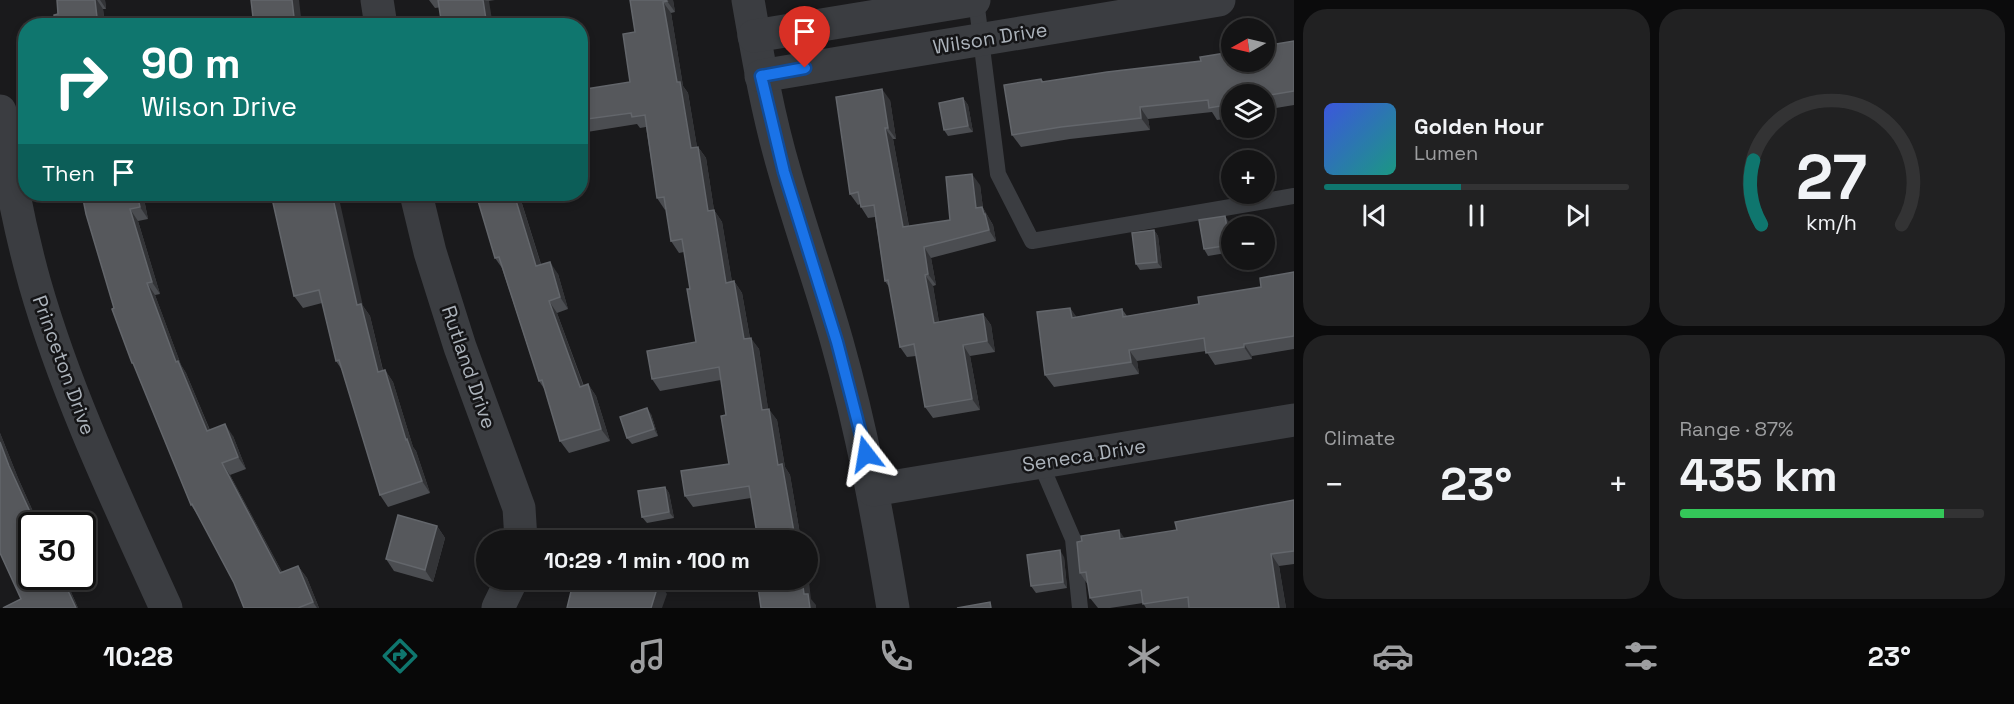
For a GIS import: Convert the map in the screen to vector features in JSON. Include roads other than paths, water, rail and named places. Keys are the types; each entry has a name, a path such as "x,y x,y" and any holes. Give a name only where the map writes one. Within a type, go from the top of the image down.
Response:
{"street":[{"path":"377,0 380,18"},
{"path":"748,0 761,76 784,172 837,342 873,490 893,608"},
{"name":"Wilson Drive","path":"754,36 975,0"},
{"name":"Wilson Drive","path":"761,76 1220,0"},
{"name":"Princeton Drive","path":"0,111 12,186 35,284 55,346 99,461 166,608"},
{"name":"Rutland Drive","path":"418,201 430,252 460,347 519,508 520,530"},
{"name":"Seneca Drive","path":"873,490 1294,420"},
{"path":"498,608 507,590"}],"lane":[{"path":"975,0 998,174 1032,241 1294,196"},
{"path":"1040,462 1074,539 1080,608"}]}
